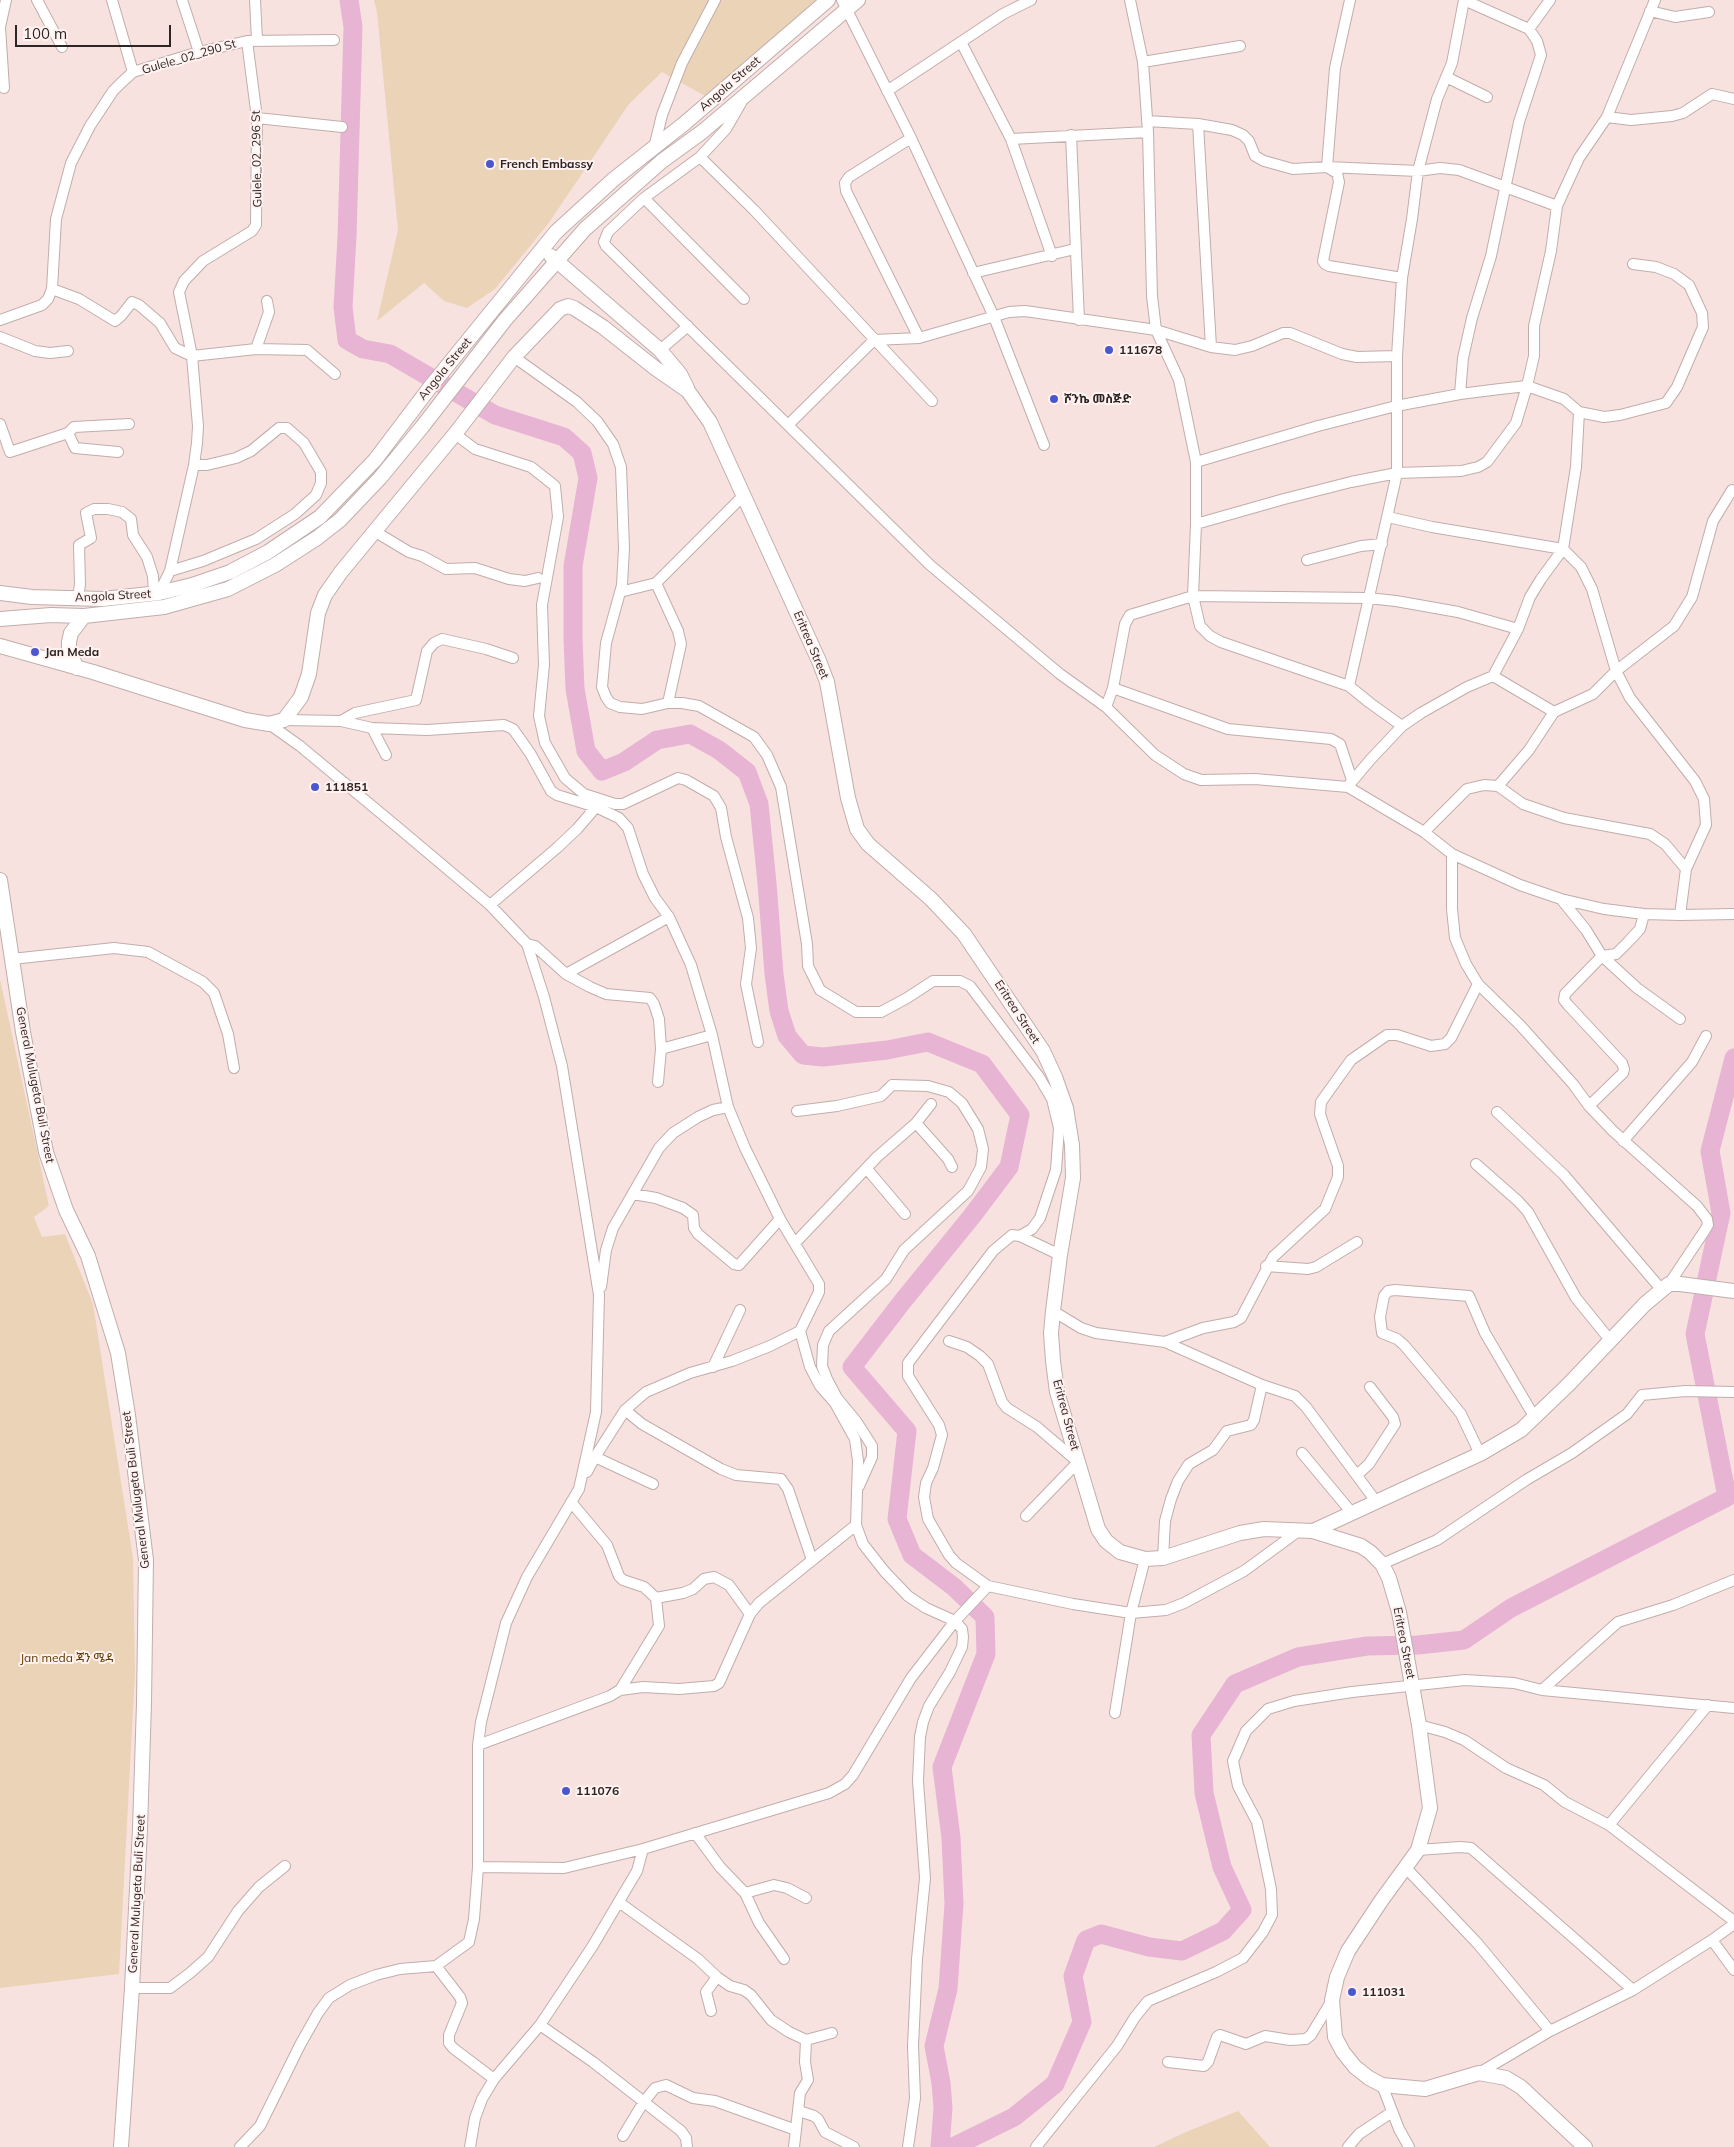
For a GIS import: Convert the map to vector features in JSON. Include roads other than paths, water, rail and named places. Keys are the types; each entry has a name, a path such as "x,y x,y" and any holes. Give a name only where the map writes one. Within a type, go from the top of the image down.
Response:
{"main road":[{"name":"Angola Street","path":"0,593 32,598 103,599 156,593 193,592 268,552 320,517 375,460 431,386 556,232 614,179 654,149 828,0"},
{"path":"0,619 51,615 84,616 164,607 193,592 228,589 275,566 340,520 380,478 505,320 585,229 662,161 702,132 746,95 849,3"},
{"path":"543,249 660,350 680,374 688,391"},
{"name":"Eritrea Street","path":"514,357 560,309 568,306 604,327 655,368 688,391 710,422 827,682 848,798 857,829 868,844 931,899 964,934 1043,1051 1066,1108 1072,1145 1073,1178 1060,1255 1051,1333 1057,1392 1098,1529 1106,1541 1120,1552 1145,1559 1163,1558 1240,1533 1264,1530 1307,1530 1361,1546 1382,1564 1389,1578 1399,1612 1406,1660 1412,1684 1430,1808 1418,1850 1380,1901 1348,1951 1337,1977 1332,2000 1335,2037 1343,2052 1369,2078 1382,2085 1425,2089 1479,2073 1506,2078 1521,2087 1585,2147"},
{"path":"0,646 244,720 269,724 284,720 301,697 309,674 318,613 325,595 374,531 456,434 514,357"},
{"path":"77,668 69,652 69,642 71,633 84,616"},
{"name":"General Mulugeta Buli Street","path":"0,880 23,1032 46,1152 66,1210 88,1256 118,1353 128,1415 146,1560 144,1712 132,1988 121,2147"},
{"path":"1307,1530 1352,1513 1375,1500 1480,1454 1514,1435 1535,1418 1610,1340 1665,1287 1694,1286 1734,1291"}],"street":[{"path":"4,88 0,27 6,0"},
{"path":"36,0 62,47"},
{"path":"112,0 133,72"},
{"path":"182,0 199,52"},
{"name":"Gulele_02_296 St","path":"156,593 170,571 194,465 198,426 192,356 179,292 184,281 203,260 252,232 256,225 257,118 252,40 254,0"},
{"path":"662,161 654,149 662,115 682,63 715,0"},
{"path":"887,91 1015,6 1031,0"},
{"path":"1130,0 1143,62 1148,132 1152,296 1156,330 1179,380 1196,462 1193,596 1200,626 1210,636 1349,686 1370,704 1402,726"},
{"path":"1327,167 1334,68 1350,0"},
{"path":"1349,686 1397,473 1397,356 1402,278 1418,171 1437,99 1452,63 1464,0 1529,29 1537,41 1540,56 1520,122 1491,256 1467,342 1460,394"},
{"path":"1529,29 1550,0"},
{"path":"1196,524 1284,499 1397,473 1461,471 1478,467 1487,462 1516,423 1527,386 1534,356 1534,326 1551,251 1557,206 1579,158 1607,117 1655,0"},
{"path":"849,3 887,91 911,138 994,317 1044,445"},
{"path":"1650,11 1676,17 1709,12"},
{"name":"Gulele_02_290 St","path":"52,289 56,219 71,163 90,126 112,91 133,72 199,52 252,40 334,40"},
{"path":"961,42 1012,139 1052,256"},
{"path":"1143,62 1240,46"},
{"path":"1446,77 1487,97"},
{"path":"1607,117 1631,120 1672,116 1682,113 1712,94 1734,99"},
{"path":"746,95 726,129 700,157 644,198 608,232 604,242 930,565 1060,674 1106,707 1155,755 1184,774 1201,780 1350,784 1424,832 1452,854 1520,886 1561,899 1604,909 1644,914 1734,914"},
{"path":"257,118 342,127"},
{"path":"1147,120 1198,124 1232,130 1243,135 1249,141 1255,156 1264,161 1293,168 1327,167 1418,171 1440,168 1459,170 1557,206"},
{"path":"1198,124 1211,347"},
{"path":"1012,139 1148,132"},
{"path":"1071,135 1079,320"},
{"path":"911,138 849,177 845,183 846,191 919,338"},
{"path":"700,157 754,210 932,401"},
{"path":"1327,167 1337,173 1339,182 1323,261 1325,264 1402,278"},
{"path":"644,198 744,299"},
{"path":"973,272 1052,256 1075,249"},
{"path":"1196,462 1318,426 1396,406 1460,394 1527,386 1564,399 1580,412 1604,417 1620,416 1666,403 1677,387 1703,328 1702,313 1689,285 1674,274 1656,267 1633,264"},
{"path":"0,320 42,305 48,299 52,289 79,299 115,321 132,302 139,305 160,323 175,348 192,356 256,349 307,350 335,374"},
{"path":"256,349 269,312 267,301"},
{"path":"788,425 874,340 919,338 1009,312 1025,311 1156,330 1211,347 1235,350 1252,346 1283,333 1290,333 1342,354 1357,357 1397,356"},
{"path":"660,350 688,326"},
{"path":"0,337 35,350 50,353 68,351"},
{"path":"514,357 577,402 597,421 613,444 621,467 624,548 622,585 606,643 602,687 610,703 620,707 642,709 668,703 699,706 754,737 767,755 781,787 807,944 808,966 820,990 856,1012 881,1012 933,981 960,981 970,986 1039,1077 1052,1099 1059,1128 1056,1170 1040,1218 1032,1229 1020,1236"},
{"path":"1350,784 1402,726 1467,687 1493,676 1518,629 1534,591 1564,549 1576,467 1580,412"},
{"path":"0,424 10,452 68,433 74,428 129,424"},
{"path":"170,571 203,562 256,539 295,514 316,495 321,484 321,472 304,443 287,428 279,428 251,452 236,458 194,465"},
{"path":"68,433 75,448 118,452"},
{"path":"456,434 474,449 531,467 555,486 558,517 542,605 544,665 539,716 545,743 565,778 584,794 615,804 623,804 678,778 686,780 714,796 721,808 726,837 748,918 751,948 746,984 758,1042"},
{"path":"1498,786 1529,750 1554,712 1593,694 1616,671 1665,634 1683,612 1692,597 1713,521 1732,490"},
{"path":"624,591 656,583 744,495"},
{"path":"78,598 80,584 79,545 92,538 86,512 94,509 122,512 131,519 133,535 147,557 156,593"},
{"path":"1388,517 1432,527 1564,549 1581,567 1592,589 1616,671 1630,698 1695,781 1704,800 1706,825 1686,869 1680,915"},
{"path":"374,531 409,552 422,556 446,569 475,568 509,579 525,581 538,578"},
{"path":"1307,560 1361,546 1382,544"},
{"path":"656,583 678,631 681,644 668,703"},
{"path":"1106,707 1113,688 1125,624 1130,615 1193,596 1368,598 1458,612 1518,629"},
{"path":"341,721 355,713 416,700 427,651 434,643 442,639 486,649 513,658"},
{"path":"1493,676 1554,712"},
{"path":"1113,688 1228,729 1331,739 1340,744 1350,784"},
{"path":"240,2147 260,2126 300,2045 329,1998 350,1984 376,1975 400,1969 436,1966 469,1942 474,1919 478,1867 478,1745 493,1668 506,1623 527,1577 579,1489 595,1456 625,1410 646,1392 690,1373 713,1367 770,1346 800,1331 819,1292 819,1284 780,1219 745,1148 728,1107 712,1035 691,966 669,917 655,898 643,874 628,828 619,818 596,807 557,795 551,791 530,752 513,730 504,725 427,730 372,728 341,721 284,720"},
{"path":"269,724 300,746 490,905 526,944 544,997 562,1066 599,1295"},
{"path":"372,728 386,755"},
{"path":"1424,832 1467,789 1484,785 1498,786 1522,804 1564,818 1628,828 1650,834 1665,844 1686,869"},
{"path":"490,905 558,847 596,807"},
{"path":"1452,854 1452,909 1455,938 1466,964 1478,984 1520,1025 1573,1084 1589,1106 1623,1141 1697,1206 1707,1220 1706,1230 1665,1287 1564,1175 1497,1112"},
{"path":"1561,899 1586,930 1602,956 1637,988 1680,1019"},
{"path":"1589,1106 1623,1073 1624,1069 1622,1063 1564,1000 1565,994 1602,956 1616,954 1628,942 1640,929 1644,914"},
{"path":"566,974 669,917"},
{"path":"526,944 535,946 566,974 606,994 650,998 659,1019 661,1048 658,1082"},
{"path":"12,959 114,948 148,952 203,982 214,993 228,1034 234,1068"},
{"path":"1165,1342 1203,1328 1234,1322 1241,1318 1266,1266 1273,1257 1325,1209 1338,1177 1338,1166 1320,1114 1321,1102 1351,1060 1387,1035 1397,1035 1431,1046 1445,1044 1451,1038 1478,984"},
{"path":"661,1048 712,1035"},
{"path":"1623,1141 1688,1068 1706,1036"},
{"path":"798,1111 837,1106 881,1096 892,1085 928,1086 949,1092 962,1103 978,1129 983,1149 981,1167 968,1190 904,1250 886,1279 830,1330 822,1345 822,1366 827,1379 837,1398 856,1420 872,1446 872,1457 856,1492"},
{"path":"795,1243 891,1144 916,1123 931,1104"},
{"path":"579,1489 596,1412 599,1295 606,1250 613,1228 652,1160 673,1133 713,1110 728,1107"},
{"path":"916,1123 948,1159 952,1167"},
{"path":"1476,1164 1518,1200 1528,1212 1576,1298 1610,1340"},
{"path":"867,1169 904,1214"},
{"path":"633,1194 656,1198 683,1208 693,1215 694,1228 698,1234 734,1264 740,1265 780,1219"},
{"path":"1032,1229 1036,1244"},
{"path":"1060,1255 1020,1236 1012,1235 993,1251 908,1363 906,1371 914,1389 939,1426 942,1435 933,1468 926,1483 924,1497 928,1519 949,1555 956,1563 985,1588 1131,1613 1166,1610 1184,1604 1244,1571 1307,1530"},
{"path":"1266,1266 1308,1269 1316,1267 1357,1242"},
{"path":"1480,1454 1460,1414 1436,1382 1397,1339 1382,1333 1380,1317 1384,1296 1388,1291 1468,1296 1485,1333 1535,1418"},
{"path":"713,1367 740,1310"},
{"path":"1053,1311 1081,1328 1096,1333 1136,1340 1165,1342 1262,1385 1295,1396 1306,1406 1375,1500"},
{"path":"800,1331 810,1367 820,1386 835,1403 855,1439 858,1462 856,1525 863,1544 872,1558 908,1596 926,1608 955,1621 962,1629 962,1647 950,1672 929,1706 920,1737 918,1781 924,1878 916,1959 913,2046 914,2098 908,2147"},
{"path":"949,1341 967,1347 980,1356 988,1364 1002,1402 1037,1427 1078,1462 1026,1516"},
{"path":"1163,1558 1165,1521 1178,1481 1189,1464 1212,1450 1227,1431 1251,1425 1254,1420 1262,1385"},
{"path":"1357,1475 1369,1464 1395,1424 1393,1417 1370,1388"},
{"path":"1382,1564 1437,1540 1526,1480 1572,1453 1627,1414 1642,1395 1685,1391 1734,1392"},
{"path":"625,1410 642,1424 721,1469 736,1475 781,1479 788,1489 812,1560"},
{"path":"1302,1453 1352,1513"},
{"path":"595,1456 653,1484"},
{"path":"571,1502 607,1545 618,1576 623,1580 644,1587 656,1598 659,1626 620,1690"},
{"path":"478,1745 557,1717 610,1696 620,1690 643,1687 679,1689 714,1686 719,1683 750,1614 759,1602 856,1525"},
{"path":"1115,1714 1131,1613 1145,1559"},
{"path":"656,1598 683,1593 693,1589 704,1579 714,1577 721,1579 729,1585 750,1614"},
{"path":"1542,1690 1618,1622 1673,1605 1734,1580"},
{"path":"478,1867 564,1868 643,1849 829,1793 845,1784 853,1775 912,1678 955,1621 968,1609 985,1588"},
{"path":"1036,2147 1117,2046 1135,2016 1148,2001 1216,1972 1243,1958 1263,1932 1272,1915 1271,1889 1257,1822 1238,1786 1233,1761 1246,1731 1268,1709 1294,1701 1412,1684 1465,1680 1514,1683 1542,1690 1734,1708"},
{"path":"1608,1825 1708,1705"},
{"path":"1419,1725 1445,1732 1464,1740 1506,1768 1544,1785 1565,1802 1608,1825 1734,1922 1712,1940 1633,1990 1550,2031 1479,2073"},
{"path":"695,1833 720,1867 744,1893 759,1922 784,1959"},
{"path":"1418,1850 1471,1848 1633,1990"},
{"path":"470,2147 475,2118 482,2099 494,2079 540,2025 620,1903 637,1872 643,1849"},
{"path":"132,1988 170,1988 190,1973 208,1957 238,1911 260,1887 285,1866"},
{"path":"1406,1868 1478,1944 1550,2031"},
{"path":"744,1893 774,1884 787,1888 806,1898"},
{"path":"620,1903 698,1959 730,1986 744,1990 751,1995 771,2020 789,2032 806,2040 832,2033"},
{"path":"1712,1940 1734,1970"},
{"path":"436,1966 460,1997 462,2003 450,2034 449,2043 494,2079"},
{"path":"711,2011 706,1992 718,1977"},
{"path":"1168,2062 1204,2066 1208,2062 1217,2037 1220,2035 1246,2044 1265,2036 1290,2040 1306,2039 1311,2035 1332,2000"},
{"path":"540,2025 593,2062 681,2131 686,2138 687,2147"},
{"path":"794,2147 800,2093 805,2088 808,2080 804,2062 806,2040"},
{"path":"623,2136 643,2103 655,2088 666,2085 693,2098 715,2101 796,2130"},
{"path":"1382,2085 1392,2112 1409,2147"},
{"path":"799,2111 814,2116 818,2119 825,2132 854,2147"},
{"path":"1348,2147 1359,2134 1392,2112"}],"waterway":[{"path":"349,0 353,27 343,307 347,340 363,349 390,354 495,415 564,437 582,453 588,478 573,566 573,639 575,689 586,751 602,771 624,762 657,740 690,734 719,750 747,772 759,804 779,1011 787,1036 803,1055 823,1057 887,1050 928,1042 982,1064 1020,1115 1009,1167 852,1367 907,1431 897,1519 912,1555 954,1587 985,1617 986,1654 942,1767 951,1838 954,1904 948,1989 934,2046 941,2083 943,2108 940,2147"},
{"path":"1727,1497 1695,1334 1721,1213 1710,1151 1734,1058"},
{"path":"953,2147 1014,2117 1055,2084 1082,2022 1073,1976 1086,1940 1101,1934 1149,1947 1182,1951 1223,1931 1242,1910 1222,1867 1204,1793 1201,1735 1235,1684 1298,1657 1367,1646 1418,1645 1464,1640 1511,1608 1727,1497 1734,1490"}],"place":[{"name":"French Embassy","path":"490,164"},
{"name":"111678","path":"1109,350"},
{"name":"ሾንኬ መስጅድ","path":"1054,399"},
{"name":"Jan Meda","path":"35,652"},
{"name":"111851","path":"315,787"},
{"name":"111076","path":"566,1791"},
{"name":"111031","path":"1352,1992"}],"park label":[{"name":"Jan meda ጃን ሜዳ","path":"67,1658"}]}
